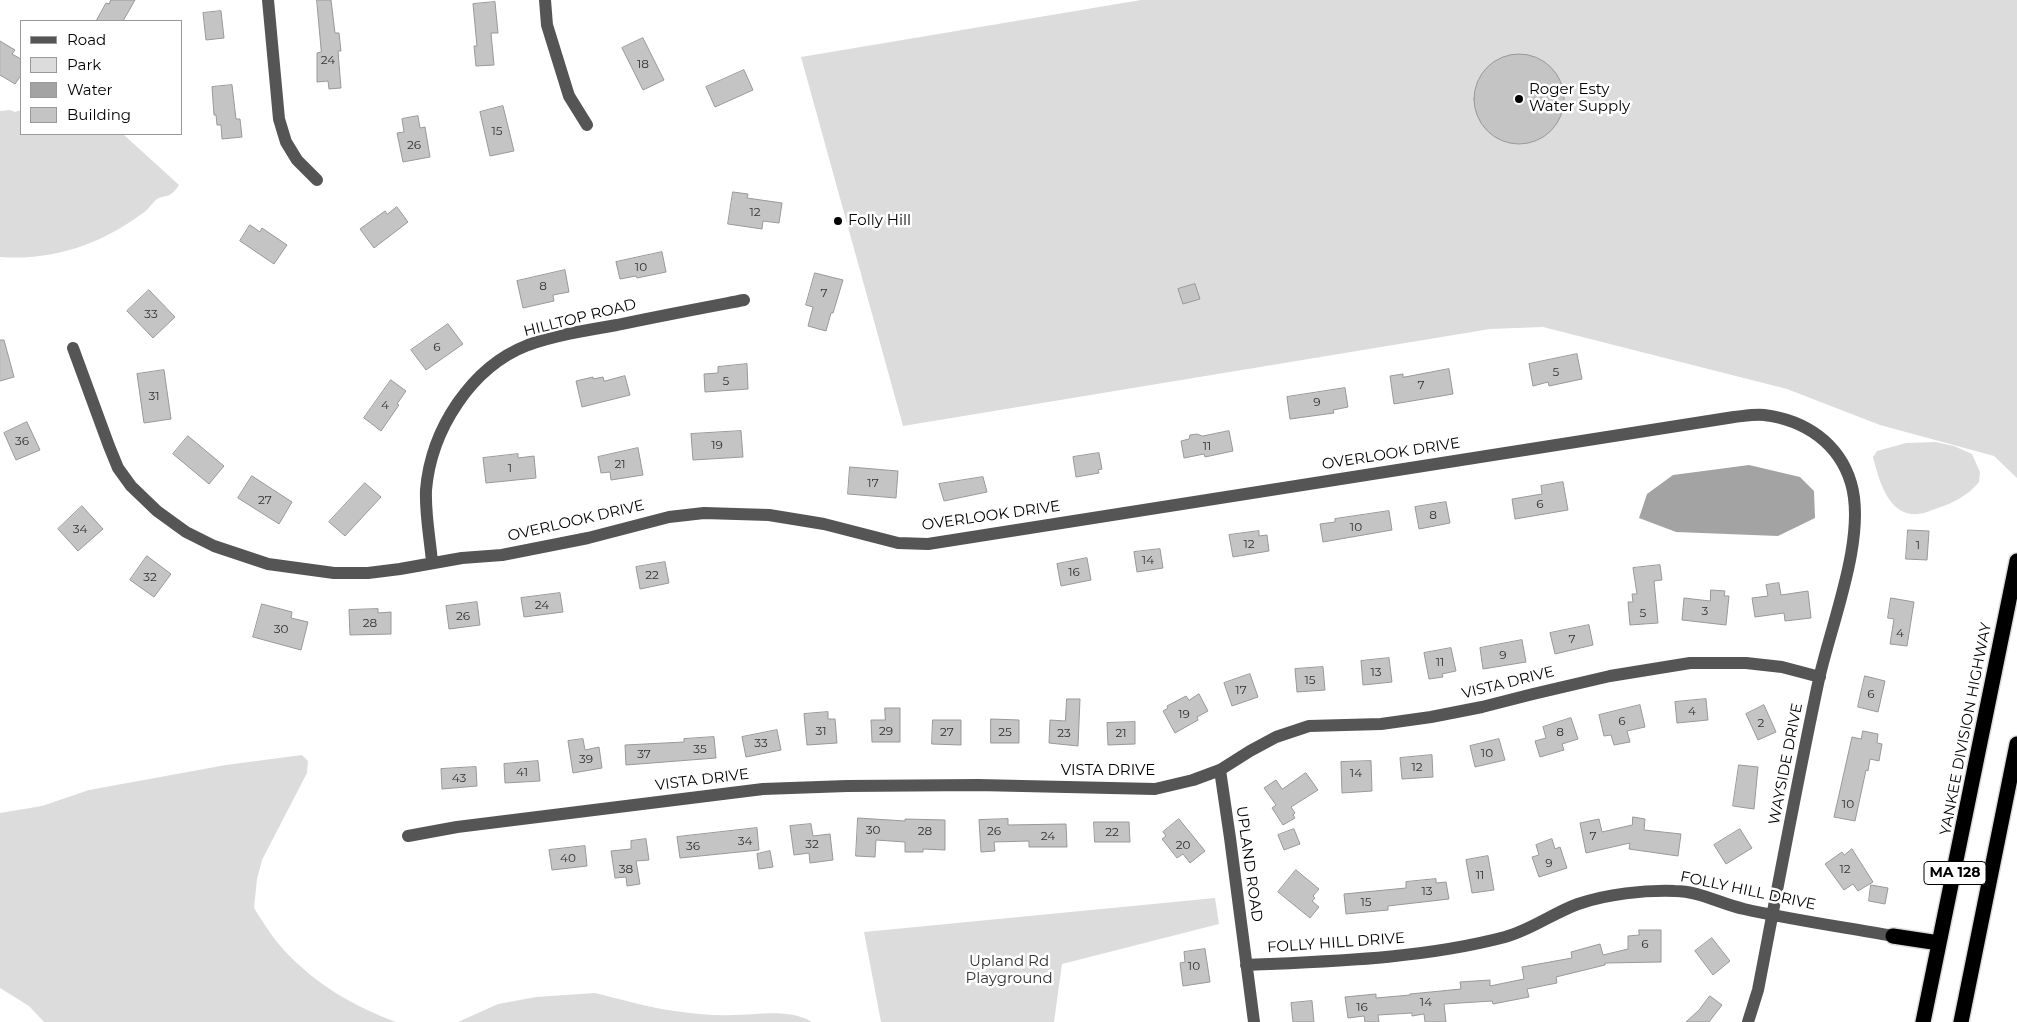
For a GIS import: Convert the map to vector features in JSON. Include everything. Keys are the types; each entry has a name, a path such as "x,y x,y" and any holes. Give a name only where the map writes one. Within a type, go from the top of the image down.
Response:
{"highway":[{"name":"YANKEE DIVISION HIGHWAY","path":"1924,1022 2017,560"},
{"name":"MA 128","path":"1961,1022 2017,744"},
{"path":"1893,936 1939,944"}],"street":[{"path":"268,0 279,119 286,142 297,160 317,180"},
{"path":"545,0 547,25 569,96 587,125"},
{"name":"HILLTOP ROAD","path":"432,562 426,492 430,468 448,419 462,396 481,376 502,360 528,346 589,330 744,300"},
{"name":"OVERLOOK DRIVE","path":"74,348 105,438 118,468 131,486 157,511 186,532 241,556 268,564 302,570 368,573 400,570 432,562 502,555 588,538 668,517 704,514 769,515 824,524 898,544 928,544 1714,420 1763,415 1788,421 1819,434 1837,454 1851,483 1856,512"},
{"name":"WAYSIDE DRIVE","path":"1748,1022 1758,990 1820,677 1851,555 1856,512"},
{"name":"VISTA DRIVE","path":"408,836 457,827 764,789 978,784 1156,789 1193,780 1220,770 1276,737 1309,726 1381,724 1431,717 1482,707 1610,676 1681,665 1746,663 1782,667 1820,677"},
{"name":"UPLAND ROAD","path":"1220,770 1254,1022"},
{"name":"FOLLY HILL DRIVE","path":"1246,965 1317,963 1404,956 1506,937 1548,920 1577,904 1606,897 1676,891 1697,894 1742,909 1893,936"}],"green space":[{"path":"1141,0 2017,0 2017,478 1994,456 1880,425 1787,389 1543,327 1490,329 903,426 801,57"},
{"path":"20,110 20,135 124,135 179,185 168,196 157,199 145,211 127,224 94,242 58,253 20,258 0,257 0,111"},
{"path":"1935,442 1954,446 1972,454 1980,472 1979,482 1965,495 1944,506 1919,514 1903,512 1896,507 1885,492 1873,457 1877,451 1906,443"},
{"path":"302,755 308,761 307,773 262,860 257,879 254,908 279,944 308,973 335,993 365,1009 396,1022 44,1022 29,1006 0,988 0,813 42,806 89,790 226,765"},
{"name":"Upland Rd Playground","path":"1215,898 1219,924 1062,964 1054,1022 881,1022 864,932"},
{"path":"595,993 671,1011 720,1015 773,1013 794,1015 812,1022 458,1022 498,1004 536,997"}],"water":[{"path":"1749,465 1800,477 1814,491 1815,518 1778,536 1676,532 1639,518 1647,494 1673,475"}],"building":[{"path":"111,0 135,0 124,20 97,20 106,3 109,4"},
{"path":"317,0 331,0 335,33 339,33 341,51 338,51 341,88 329,89 328,81 317,82 317,53 321,52"},
{"path":"495,2 498,33 491,33 494,65 476,66 474,46 477,46 473,4"},
{"path":"221,11 224,38 206,40 203,13"},
{"path":"643,38 664,80 643,90 622,48"},
{"path":"0,41 15,50 12,54 20,58 20,76 15,84 0,75"},
{"name":"Roger Esty Water Supply","path":"1519,54 1536,57 1551,67 1561,82 1564,99 1561,116 1551,131 1536,141 1519,144 1502,141 1487,131 1477,116 1474,99 1477,82 1487,67 1502,57"},
{"path":"744,70 753,90 715,107 706,87"},
{"path":"232,85 236,119 240,119 242,137 222,139 221,125 217,125 216,115 214,115 212,87"},
{"path":"503,106 514,151 490,156 480,112"},
{"path":"418,116 420,128 425,127 430,157 403,162 397,133 404,132 402,119"},
{"path":"733,192 748,194 747,198 782,203 779,223 763,221 762,229 728,224"},
{"path":"397,207 408,222 374,248 360,229 385,211 387,214"},
{"path":"250,225 260,232 262,228 287,245 274,264 240,241"},
{"path":"662,252 666,272 637,278 636,276 620,279 616,262"},
{"path":"565,270 569,292 553,295 554,301 523,308 517,281"},
{"path":"815,273 843,280 826,331 808,326 813,307 806,305"},
{"path":"1195,284 1200,299 1183,304 1178,289"},
{"path":"149,290 175,317 153,338 127,311"},
{"path":"448,324 463,344 426,370 411,350"},
{"path":"0,340 4,340 14,377 0,381"},
{"path":"1577,354 1582,379 1549,386 1548,382 1533,386 1529,364"},
{"path":"747,364 748,389 705,392 704,374 718,373 718,367"},
{"path":"1449,369 1453,394 1394,404 1390,376 1403,374 1403,377"},
{"path":"164,370 171,419 144,423 137,374"},
{"path":"625,376 630,395 582,407 576,381 603,377 604,381"},
{"path":"391,380 406,391 381,431 364,418"},
{"path":"1345,388 1348,407 1333,410 1334,413 1290,419 1287,397"},
{"path":"27,422 40,450 16,460 4,433"},
{"path":"741,431 743,457 693,460 691,434"},
{"path":"1229,431 1233,451 1205,457 1204,454 1184,458 1181,441 1189,439 1190,435 1197,434 1202,436"},
{"path":"188,436 224,466 209,484 173,454"},
{"path":"638,448 643,475 611,480 610,472 601,473 598,457"},
{"path":"1099,453 1102,469 1098,470 1099,473 1076,477 1073,457"},
{"path":"518,454 518,458 534,456 536,478 486,483 483,458"},
{"path":"850,467 898,471 896,498 848,494"},
{"path":"252,476 292,502 279,524 238,498"},
{"path":"983,477 987,492 944,501 939,484"},
{"path":"1563,482 1568,510 1515,519 1512,499 1542,494 1541,486"},
{"path":"365,483 381,497 345,536 329,522"},
{"path":"1446,502 1450,523 1419,529 1415,507"},
{"path":"82,506 103,529 78,551 58,529"},
{"path":"1389,511 1392,530 1323,542 1320,524 1335,522 1335,519"},
{"path":"1908,530 1929,531 1927,560 1906,559"},
{"path":"1259,531 1259,536 1267,535 1269,551 1233,557 1229,535"},
{"path":"1160,549 1163,568 1137,572 1134,552"},
{"path":"147,556 171,574 154,597 130,580"},
{"path":"1087,558 1091,580 1061,586 1057,564"},
{"path":"665,562 669,583 640,589 636,567"},
{"path":"1660,565 1662,580 1654,581 1658,623 1630,625 1628,602 1633,602 1632,594 1637,594 1633,568"},
{"path":"1779,583 1781,595 1808,591 1811,618 1785,621 1784,613 1755,617 1752,598 1768,596 1766,585"},
{"path":"1711,590 1725,591 1724,596 1729,596 1726,625 1682,620 1684,598 1710,601"},
{"path":"560,593 563,612 524,617 521,598"},
{"path":"1891,598 1914,602 1907,646 1890,644 1894,619 1888,618"},
{"path":"477,602 480,625 449,629 446,606"},
{"path":"262,604 292,612 291,618 308,622 301,650 253,637"},
{"path":"378,609 378,613 391,612 391,634 350,635 349,610"},
{"path":"1589,625 1593,645 1555,654 1550,633"},
{"path":"1522,640 1526,662 1483,669 1480,648"},
{"path":"1451,648 1456,671 1442,674 1443,677 1429,679 1424,653"},
{"path":"1389,658 1392,682 1363,685 1361,661"},
{"path":"1323,667 1325,690 1297,692 1295,669"},
{"path":"1250,674 1258,697 1232,706 1224,683"},
{"path":"1865,676 1885,681 1878,712 1858,707"},
{"path":"1199,694 1208,711 1197,717 1198,720 1175,733 1163,711 1168,708 1167,706 1186,696 1189,700"},
{"path":"1067,699 1080,699 1078,746 1049,743 1050,720 1065,721"},
{"path":"1706,699 1708,720 1677,723 1675,702"},
{"path":"1640,705 1645,727 1627,731 1630,742 1614,745 1611,735 1604,736 1599,715"},
{"path":"1764,705 1776,732 1758,740 1746,714"},
{"path":"885,708 900,708 900,742 872,742 871,720 885,720"},
{"path":"828,712 828,719 835,719 837,743 807,745 804,714"},
{"path":"1571,718 1578,739 1562,744 1564,750 1540,757 1535,741 1546,738 1543,727"},
{"path":"991,719 1019,720 1019,743 991,743"},
{"path":"933,720 961,720 961,745 932,744"},
{"path":"1135,722 1135,744 1108,745 1107,723"},
{"path":"777,730 781,750 746,757 742,737"},
{"path":"1863,731 1878,734 1877,743 1882,744 1879,761 1870,759 1855,821 1834,817 1852,737 1861,739"},
{"path":"714,737 716,758 626,765 625,745 684,742 684,739"},
{"path":"583,739 585,750 599,747 602,768 573,773 568,741"},
{"path":"1499,739 1505,760 1475,767 1470,746"},
{"path":"1432,755 1433,777 1402,779 1400,758"},
{"path":"538,761 540,781 505,783 504,764"},
{"path":"1371,761 1372,791 1342,793 1341,762"},
{"path":"1739,765 1758,767 1754,809 1733,806"},
{"path":"476,767 477,786 442,789 441,769"},
{"path":"1306,773 1318,790 1291,807 1295,813 1293,815 1295,818 1283,825 1272,808 1276,805 1264,788 1276,780 1282,789"},
{"path":"1633,817 1645,819 1644,830 1681,834 1678,856 1629,849 1630,843 1586,853 1580,823 1599,819 1602,832 1632,825"},
{"path":"858,818 905,821 905,819 945,820 945,850 923,849 923,852 905,852 905,842 876,840 875,857 856,856"},
{"path":"1008,819 1008,825 1066,824 1067,847 1029,847 1029,841 994,842 995,851 981,852 979,820"},
{"path":"1179,819 1205,851 1190,863 1183,854 1177,858 1162,839 1166,836 1163,832"},
{"path":"1094,822 1129,822 1130,842 1095,842"},
{"path":"811,824 813,836 830,834 833,860 810,863 809,853 794,855 790,826"},
{"path":"757,828 759,850 680,858 677,837"},
{"path":"1294,829 1300,844 1284,850 1278,835"},
{"path":"1740,829 1752,848 1726,864 1714,845"},
{"path":"646,839 649,860 636,861 640,884 627,886 626,877 615,878 611,851 631,849 631,841"},
{"path":"1552,839 1555,849 1560,847 1567,868 1539,877 1532,857 1539,855 1536,845"},
{"path":"585,846 587,866 552,870 549,850"},
{"path":"1852,849 1873,882 1858,891 1853,884 1844,890 1825,864 1842,852 1844,855"},
{"path":"770,851 773,867 759,869 757,854"},
{"path":"1488,856 1494,890 1472,893 1466,860"},
{"path":"1296,870 1319,889 1313,896 1315,898 1312,901 1319,907 1310,918 1278,892"},
{"path":"1436,879 1436,883 1446,882 1449,899 1388,906 1388,910 1346,914 1344,894 1406,888 1406,882"},
{"path":"1871,885 1888,888 1885,904 1869,901"},
{"path":"1639,930 1661,930 1661,962 1605,963 1605,965 1556,977 1557,983 1527,989 1529,997 1493,1004 1492,1001 1444,1004 1446,1022 1425,1022 1424,1014 1412,1016 1412,1013 1378,1015 1379,1022 1365,1022 1364,1016 1348,1018 1345,997 1376,994 1376,998 1410,995 1461,989 1460,982 1490,980 1490,986 1524,979 1522,967 1572,958 1571,952 1600,944 1603,955 1628,949 1628,936 1639,935"},
{"path":"1712,938 1730,961 1713,975 1695,951"},
{"path":"1205,949 1210,982 1183,986 1180,963 1185,962 1184,952"},
{"path":"1710,996 1722,1005 1709,1022 1686,1022 1699,1010"},
{"path":"1312,1001 1314,1022 1293,1022 1291,1003"}],"place":[{"name":"Roger Esty Water Supply","path":"1519,99"},
{"name":"Folly Hill","path":"838,221"}]}
